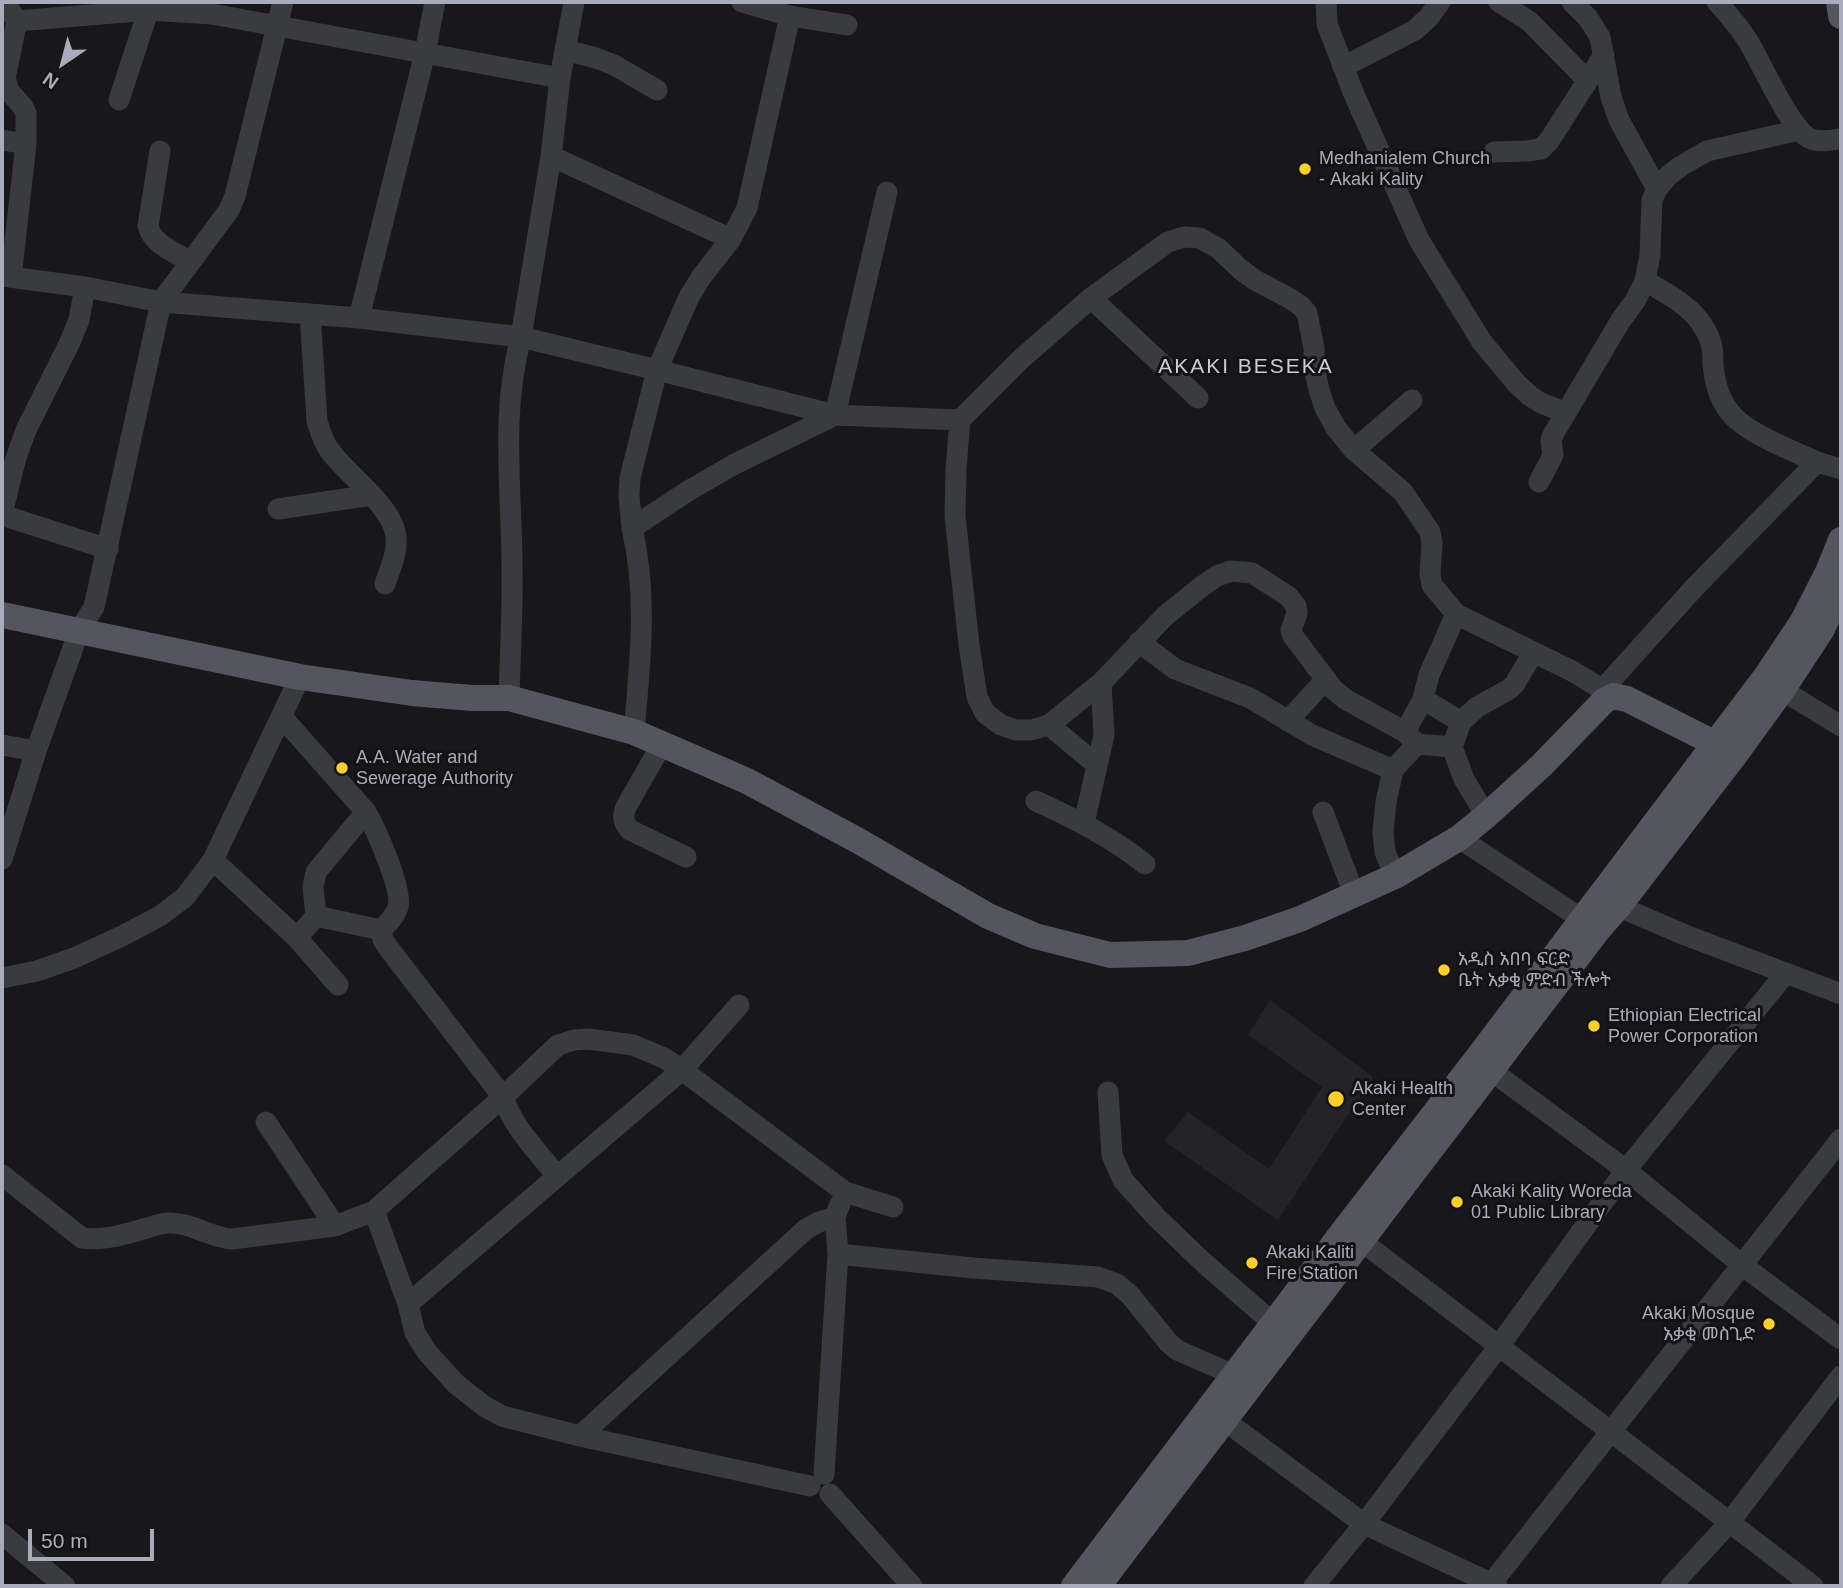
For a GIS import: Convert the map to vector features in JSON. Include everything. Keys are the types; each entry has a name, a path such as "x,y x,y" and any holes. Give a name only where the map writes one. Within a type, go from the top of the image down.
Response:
{"main road":[{"path":"1839,2 1841,16"},
{"path":"1074,1586 1274,1324 1484,1065 1597,931 1608,902 1803,621 1841,540"},
{"path":"1098,1586 1360,1240 1583,919 1608,902 1734,756 1822,629 1841,589"},
{"path":"2,615 300,677 412,693 509,698 634,732 747,781 857,840 988,916 1035,936 1110,955 1188,953 1245,938 1300,919 1395,876 1460,838 1486,816 1542,765 1604,701 1608,693 1627,699 1716,744"}],"street":[{"path":"4,2 17,21 5,78 9,90 26,113 26,144 6,276 85,287 161,302 359,318 521,337 835,415 960,419"},
{"path":"2,859 36,751 79,631 94,607 161,302 229,210 235,196 283,2"},
{"path":"359,318 435,2"},
{"path":"509,698 512,568 508,476 513,366 521,337 551,156 560,78 573,2"},
{"path":"741,2 790,16 847,24"},
{"path":"1326,2 1327,24 1343,67 1419,240 1482,342 1516,383 1530,396 1564,412"},
{"path":"1343,67 1415,30 1440,2"},
{"path":"1499,2 1528,21 1587,80"},
{"path":"1572,2 1588,18 1600,37 1611,97 1619,120 1657,189"},
{"path":"1717,2 1747,40 1799,130 1816,141 1841,139"},
{"path":"17,21 150,6 212,14 560,78"},
{"path":"119,100 150,6"},
{"path":"634,732 642,621 638,552 632,528 629,496 630,478 657,370 690,297 702,276 731,239 747,208 790,16"},
{"path":"565,50 614,65 657,90"},
{"path":"1494,152 1541,149 1549,141 1604,55"},
{"path":"1539,482 1553,455 1553,433 1564,412 1645,281 1650,255 1652,200 1657,189 1669,175 1707,151 1799,130"},
{"path":"2,140 26,144"},
{"path":"160,151 149,233 189,261"},
{"path":"551,156 731,239"},
{"path":"835,415 887,192"},
{"path":"1452,747 1411,738 1345,699 1325,679 1293,636 1297,613 1296,606 1288,596 1252,573 1231,572 1217,576 1165,616 1101,683 1049,725 1031,730 1001,726 985,713 977,697 969,645 955,516 960,419 1021,359 1091,298 1168,242 1184,237 1200,238 1219,249 1255,280 1289,298 1307,313 1314,348 1314,368 1325,408 1336,428 1354,450 1403,492 1430,532 1432,585 1455,614 1574,672 1608,693 1694,588 1816,462"},
{"path":"1645,281 1680,301 1695,315 1705,330 1712,345 1715,382 1722,401 1735,418 1749,429 1816,462 1841,469"},
{"path":"85,287 79,320 70,342 26,429 2,515 108,549"},
{"path":"1091,298 1198,398"},
{"path":"310,314 317,421 322,438 329,450 372,495 393,523 396,550 385,584"},
{"path":"1354,450 1412,400"},
{"path":"632,528 733,465 835,415"},
{"path":"278,509 372,495"},
{"path":"1395,876 1385,852 1382,832 1385,802 1393,770 1411,738 1429,675 1455,614"},
{"path":"1139,642 1174,668 1250,698 1312,735 1393,770"},
{"path":"1486,816 1464,779 1452,747 1461,722 1478,707 1514,685 1532,653"},
{"path":"2,978 37,971 74,958 160,916 185,897 213,860 300,677"},
{"path":"1288,721 1325,679"},
{"path":"1084,823 1104,735 1101,683"},
{"path":"1782,690 1841,726"},
{"path":"1423,699 1461,722"},
{"path":"282,717 366,813 375,829 398,892 399,905 393,917 381,930"},
{"path":"1049,725 1097,765"},
{"path":"662,744 626,807 624,824 630,830 686,857"},
{"path":"2,745 36,751"},
{"path":"1036,801 1084,823 1125,848 1145,864"},
{"path":"1323,812 1354,894"},
{"path":"297,939 316,916 313,887 316,872 366,813"},
{"path":"1460,838 1583,919"},
{"path":"213,860 297,939 338,985"},
{"path":"1608,902 1685,935 1841,994"},
{"path":"316,916 381,930"},
{"path":"381,930 383,940 390,950 503,1097 515,1123 557,1176"},
{"path":"1314,1586 1499,1346 1626,1170 1785,974"},
{"path":"408,1304 682,1070 739,1005"},
{"path":"2,1175 82,1238 95,1240 110,1239 166,1223 180,1223 219,1238 335,1226 374,1211 558,1045 573,1040 588,1040 634,1045 664,1058 845,1192 893,1207"},
{"path":"1484,1065 1626,1170 1742,1265 1841,1339"},
{"path":"1108,1092 1112,1155 1123,1180 1156,1217 1203,1262 1274,1324"},
{"path":"265,1122 335,1226"},
{"path":"1224,1420 1364,1524 1494,1585 1841,1139"},
{"path":"822,1484 838,1254 835,1217 845,1192"},
{"path":"374,1211 408,1304 415,1333 427,1352 456,1384 484,1406 502,1416 580,1436 822,1484 912,1586"},
{"path":"580,1436 806,1229 835,1217"},
{"path":"1360,1240 1813,1586"},
{"path":"838,1254 973,1269 1098,1277 1117,1284 1130,1295 1177,1350 1234,1375"},
{"path":"1671,1586 1729,1522 1841,1376"},
{"path":"2,1534 65,1586"}],"shaded area":[{"name":"Akaki Health Center","path":"1270,1000 1373,1077 1278,1220 1164,1141 1188,1112 1269,1169 1322,1087 1248,1035"}],"place":[{"name":"Medhanialem Church - Akaki Kality","path":"1305,169"},
{"name":"A.A. Water and Sewerage Authority","path":"342,768"},
{"name":"አዲስ አበባ ፍርድ ቤት አቃቂ ምድብ ችሎት","path":"1444,970"},
{"name":"Ethiopian Electrical Power Corporation","path":"1594,1026"},
{"name":"Akaki Health Center","path":"1336,1099"},
{"name":"Akaki Kality Woreda 01 Public Library","path":"1457,1202"},
{"name":"Akaki Kaliti Fire Station","path":"1252,1263"},
{"name":"Akaki Mosque አቃቂ መስጊድ","path":"1769,1324"}],"district":[{"name":"AKAKI BESEKA","path":"1246,367"}]}
